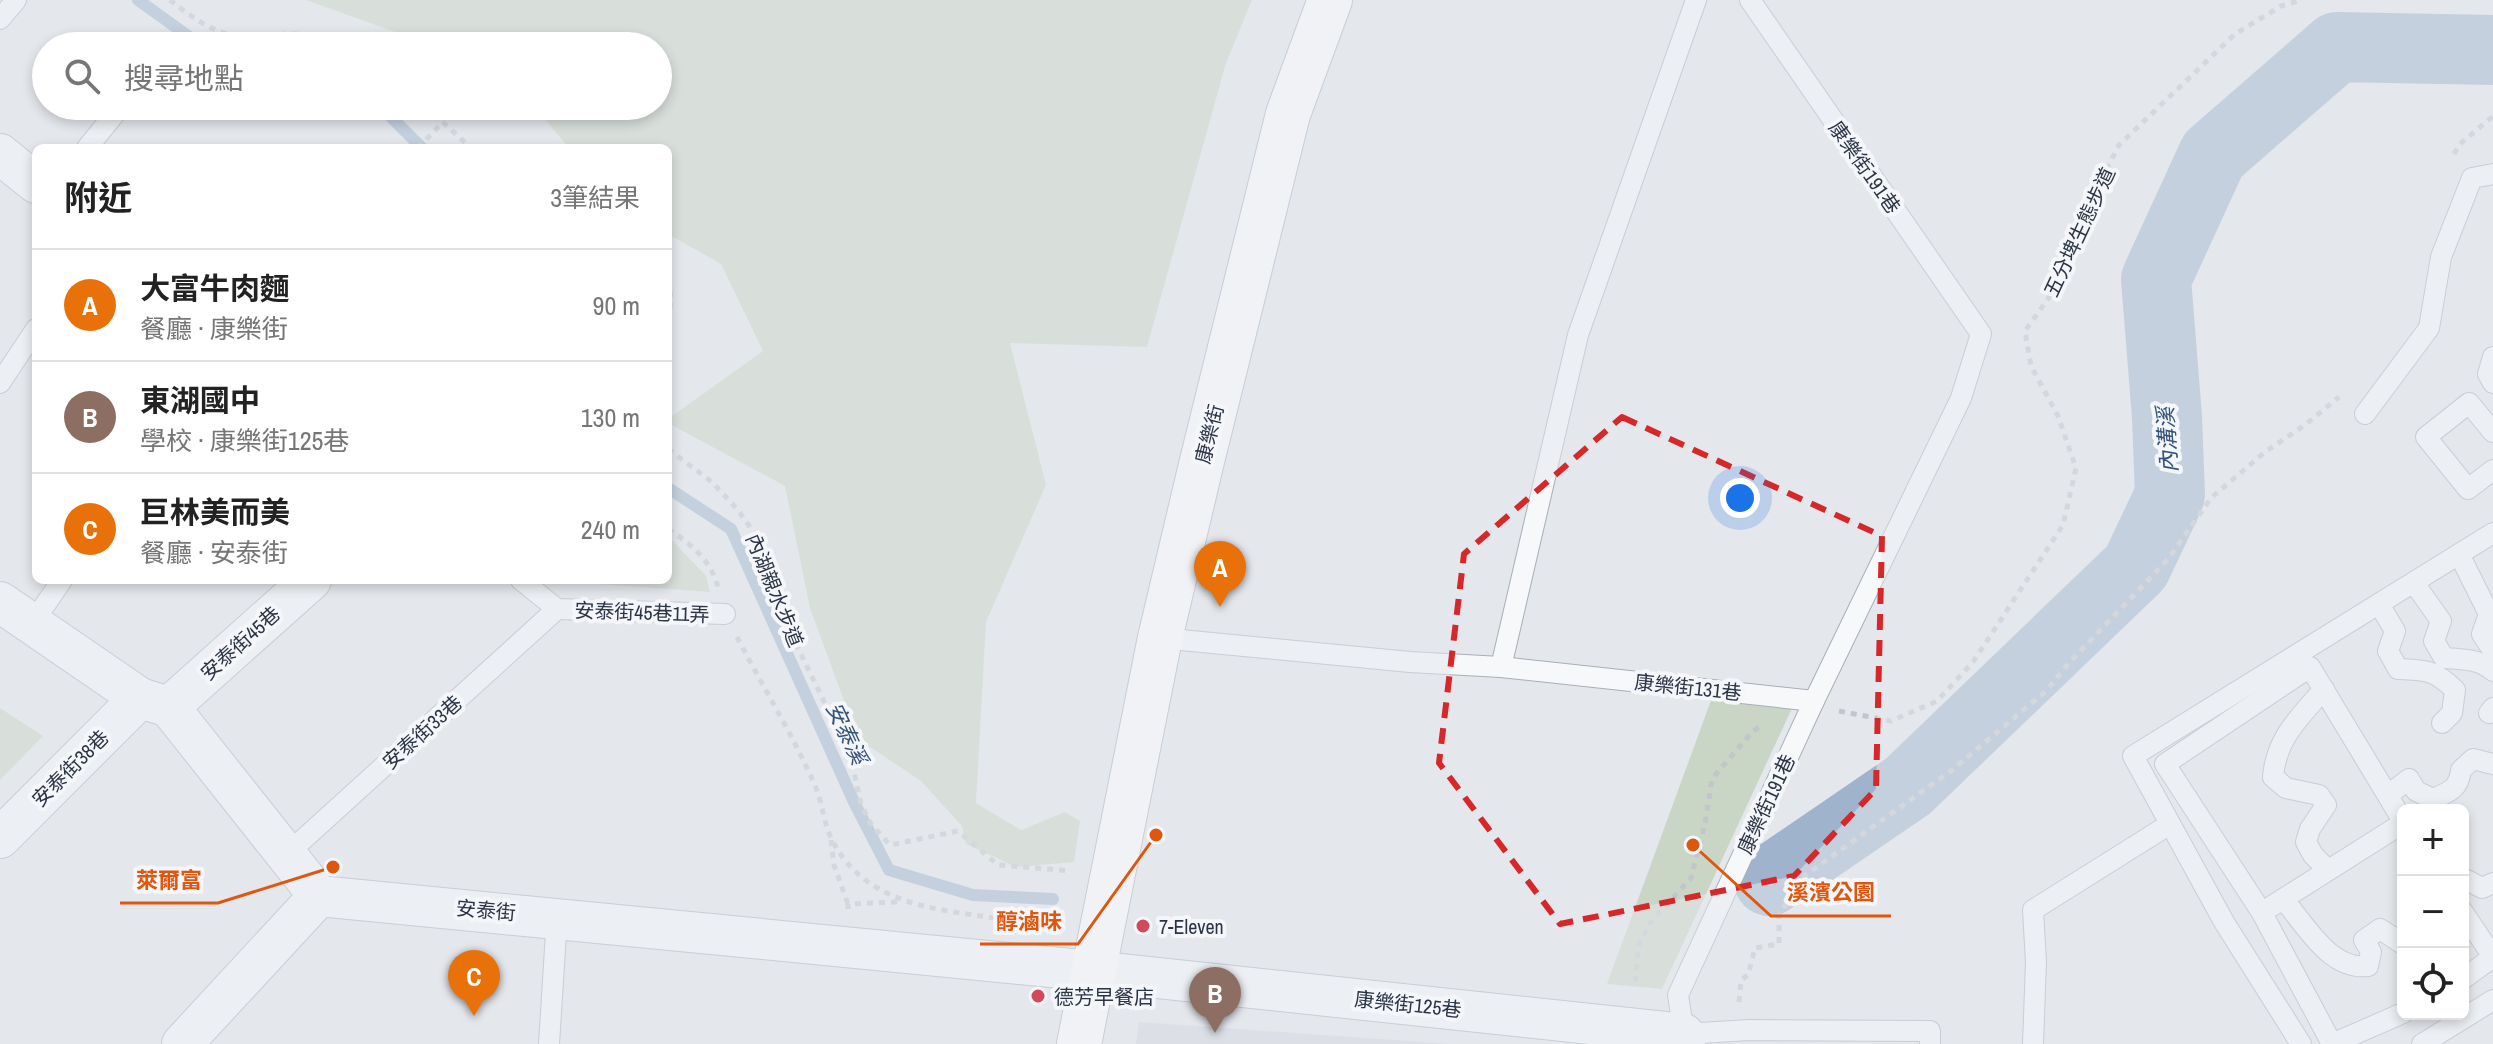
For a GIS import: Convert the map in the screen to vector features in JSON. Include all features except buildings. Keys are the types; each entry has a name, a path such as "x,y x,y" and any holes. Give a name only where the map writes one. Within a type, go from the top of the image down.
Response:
{"street":[{"name":"康樂街","path":"1096,952 1160,638 1288,114 1330,0"},
{"path":"0,154 32,180"},
{"name":"安泰街45巷","path":"155,702 306,584"},
{"path":"0,602 155,702 319,896 182,1044"},
{"name":"安泰街38巷","path":"0,838 155,702"},
{"name":"安泰街","path":"319,896 557,917 1096,952"},
{"path":"1079,1044 1096,952"},
{"name":"康樂街125巷","path":"1096,952 1684,1039"}],"lane":[{"path":"0,19 16,0"},
{"path":"1501,667 1578,335 1696,0"},
{"name":"康樂街191巷","path":"1684,1039 1678,995 1814,701 1961,398 1981,334 1750,0"},
{"path":"90,144 110,120"},
{"path":"2365,414 2429,328 2441,257 2472,178 2493,174"},
{"path":"0,383 32,335"},
{"path":"2493,357 2488,374 2493,383"},
{"path":"2493,432 2469,403 2426,437 2468,489 2493,471"},
{"path":"2397,1016 2332,1044 2262,913 2165,764 2379,604 2493,533"},
{"path":"2459,554 2489,614 2482,634 2493,651"},
{"path":"2414,583 2441,621 2434,641 2444,658 2486,664 2493,671"},
{"path":"32,624 59,584"},
{"name":"安泰街45巷11弄","path":"526,584 557,609 725,614"},
{"path":"2379,604 2395,631 2388,651 2398,669 2440,674 2455,690 2452,713 2442,723"},
{"name":"安泰街33巷","path":"286,855 557,609"},
{"name":"康樂街131巷","path":"1160,638 1410,662 1501,667 1814,701"},
{"path":"2305,660 2397,811"},
{"path":"2301,1044 2224,922 2133,756 2305,660"},
{"path":"2324,689 2289,729 2275,757 2273,777 2286,788 2319,795 2326,805 2310,829 2306,842 2313,855 2328,870"},
{"path":"2388,795 2409,779 2416,791 2433,799 2452,791 2460,782 2461,770 2473,759 2493,764"},
{"path":"2033,1044 2036,962 2033,910 2170,824"},
{"path":"2262,913 2397,826"},
{"path":"2469,881 2482,888 2493,883"},
{"path":"2283,899 2332,956 2354,968 2368,966 2371,952 2364,940 2380,929 2397,940"},
{"path":"549,1044 557,917"},
{"path":"2469,921 2493,957 2469,975"},
{"path":"2422,1044 2493,1000"},
{"path":"1684,1039 1737,1031 1930,1031 1930,1044"}],"path":[{"path":"170,0 192,18 225,32"},
{"name":"五分埤生態步道","path":"1814,701 1841,712 1891,721 1937,701 1973,662 2063,525 2076,468 2058,416 2031,366 2025,331 2050,296 2067,247 2119,145 2235,34 2281,6 2301,0"},
{"path":"2448,165 2460,144 2493,116"},
{"path":"441,120 467,144"},
{"path":"422,144 443,122"},
{"path":"1737,1031 1741,980 1748,975 1755,948 1779,944 1779,915 1803,877 1952,770 2046,691 2169,558 2211,498 2265,452 2348,390"},
{"name":"內湖親水步道","path":"672,452 712,482 758,538 769,564 777,603 850,754 861,804 871,824 890,845 958,831 998,865 1112,874"},
{"path":"672,532 702,556 716,579 725,614 817,790 831,839 836,873 848,904"},
{"path":"1635,982 1639,944 1650,923 1691,878 1705,824 1712,779 1753,731 1764,724"},
{"path":"831,839 846,862 869,883 903,902 1010,921"}],"highlighted area":[{"path":"1622,417 1882,536 1876,789 1794,876 1560,924 1439,763 1464,554"}],"shaded area":[{"path":"1139,1022 1449,1044 1136,1044"}],"green space":[{"path":"306,0 1252,0 1226,63 1147,347 1010,343 1046,485 986,622 976,803 1021,830 1065,812 1080,821 1074,862 1016,867 966,844 962,826 921,781 858,739 810,608 785,486 672,425 672,416 763,351 721,264 672,236 672,144 566,144 546,120 672,120 672,32 395,32"},
{"path":"672,540 706,576 710,592 600,584 672,584"},
{"path":"1713,695 1793,706 1662,989 1607,984"},
{"path":"0,708 43,736 0,780"}],"waterway":[{"name":"安泰溪","path":"138,0 183,32"},
{"name":"內溝溪","path":"1769,881 1908,786 2136,567 2170,495 2156,279 2213,155 2337,47 2493,50"},
{"name":"安泰溪","path":"394,120 418,144"},
{"name":"安泰溪","path":"672,491 731,529 854,802 889,870 973,895 1053,899"}],"place":[{"name":"大富牛肉麵","path":"1220,607"},
{"name":"醇滷味","path":"1156,835"},
{"name":"溪濱公園","path":"1693,845"},
{"name":"萊爾富","path":"333,867"},
{"name":"7-Eleven","path":"1143,926"},
{"name":"德芳早餐店","path":"1038,996"},
{"name":"巨林美而美","path":"474,1016"},
{"name":"東湖國中","path":"1215,1033"}]}
